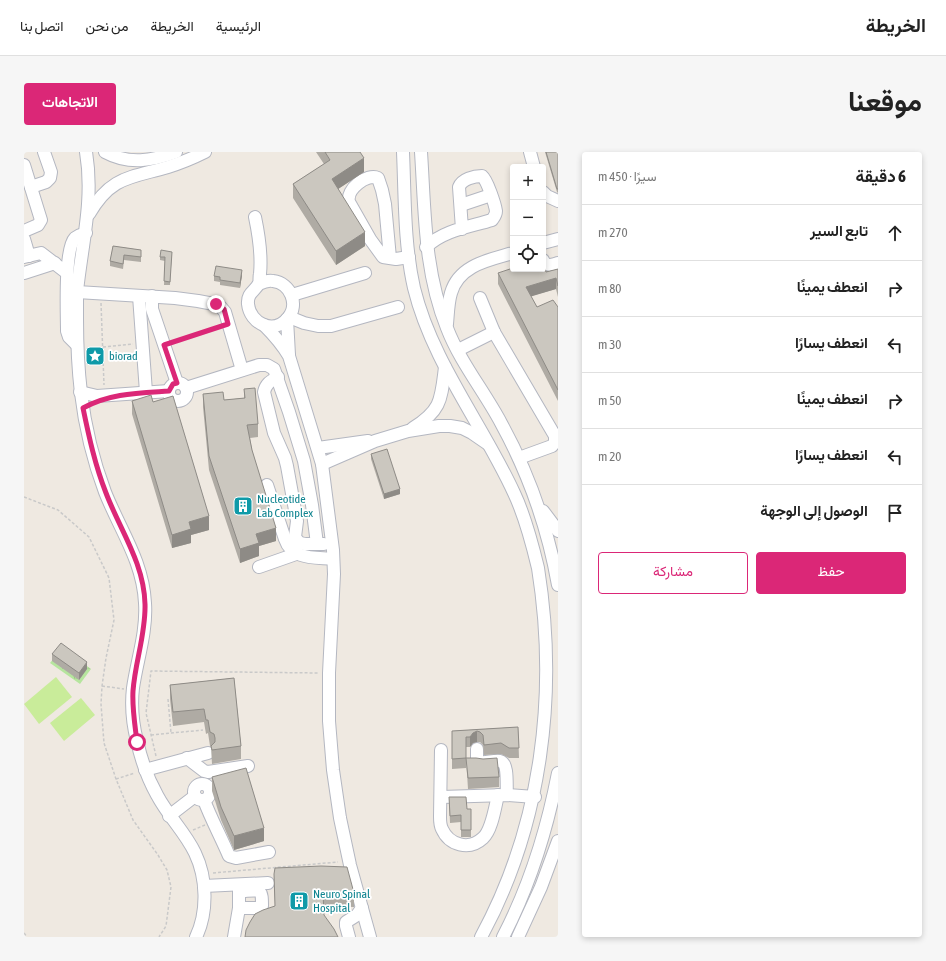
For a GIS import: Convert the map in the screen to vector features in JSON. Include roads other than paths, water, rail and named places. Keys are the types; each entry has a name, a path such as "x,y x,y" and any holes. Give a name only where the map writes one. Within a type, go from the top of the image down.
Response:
{"street":[{"path":"31,187 46,182 50,178 51,172 44,152"},
{"path":"86,152 89,190 88,217 77,292 77,345 80,392 92,451 106,493 139,567 145,604 142,640 133,690 133,714 137,742 145,770 156,794 169,816 196,854 203,880 203,910 196,937"},
{"path":"105,152 126,160 143,161 176,152"},
{"path":"88,217 97,200 111,187 127,177 168,167 205,152"},
{"path":"403,152 409,257 414,289 427,329 445,367 491,446 515,495 533,546 544,598 549,652 554,675 535,797 524,838 510,877 494,914 481,937"},
{"path":"421,152 426,247 436,296 447,329 519,458 538,505 553,557 558,585"},
{"path":"530,152 533,164"},
{"path":"24,165 41,220 38,225 24,231"},
{"path":"426,247 447,233 462,229 492,220 496,214 496,210 485,178 482,176 477,176 460,183 462,229"},
{"path":"390,258 382,190 378,178 369,177 351,190 348,198 352,207 383,258 396,259 409,257"},
{"path":"461,205 491,195"},
{"path":"546,195 555,201 558,201"},
{"path":"255,217 260,239 261,262 259,284"},
{"path":"425,222 434,230 447,233"},
{"path":"77,345 69,337 67,331 67,273 72,243 74,239 86,233"},
{"path":"24,239 26,259 51,260 67,273"},
{"path":"546,242 558,239"},
{"path":"447,329 451,293 456,282 464,272 474,266 510,254"},
{"path":"24,273 51,260"},
{"path":"546,264 551,266 558,263"},
{"path":"292,295 365,273"},
{"path":"264,325 272,326 280,324 288,318 292,310 292,295 281,283 266,281 259,284 251,291 248,301 249,311 255,320 264,325 278,339 289,356 322,464 333,544 329,673 329,721 333,770 340,818 350,865 370,937"},
{"path":"77,292 198,300 219,305 224,309 242,370"},
{"path":"138,296 146,392"},
{"path":"152,296 152,309 177,387"},
{"path":"480,298 494,332 555,436 555,442 552,446 519,458"},
{"path":"288,318 318,326 331,326 398,307"},
{"path":"288,318 289,356"},
{"path":"458,350 494,332"},
{"path":"80,392 92,395 119,395 146,392 177,387 263,364 271,367 274,369 273,379 304,461 317,544"},
{"path":"408,431 431,415 437,406 441,396 445,367"},
{"path":"273,379 266,386 264,392 274,433 286,458 297,521 295,536 300,543 333,544"},
{"path":"83,408 94,402 119,395"},
{"path":"322,464 375,441 408,431 450,426 462,428 491,446"},
{"path":"318,448 354,442 375,441"},
{"path":"267,485 287,545 296,554"},
{"path":"538,505 558,531"},
{"path":"259,567 296,554 333,559"},
{"path":"442,750 441,827 446,836 454,843 464,845 475,844 483,838 489,829 502,795 506,767 499,761 480,762 477,759 477,749"},
{"path":"145,770 208,752"},
{"path":"169,816 199,798 209,794 205,785 249,770 208,772 202,770 187,758"},
{"path":"503,937 513,918 529,880 555,803 558,773"},
{"path":"441,797 502,795 535,797"},
{"path":"199,798 214,822 229,856 236,858 269,852"},
{"path":"518,937 541,887 558,841"},
{"path":"203,880 257,890 260,892 262,896 262,906 259,908 240,908"},
{"path":"240,888 268,883"},
{"path":"234,937 240,908 240,888"},
{"path":"349,937 346,924 348,920 360,912 362,908"},
{"path":"353,917 362,919 366,922"}],"place":[{"name":"biorad","path":"95,356"},
{"name":"Nucleotide Lab Complex","path":"243,506"},
{"name":"Neuro Spinal Hospital","path":"299,901"}]}
